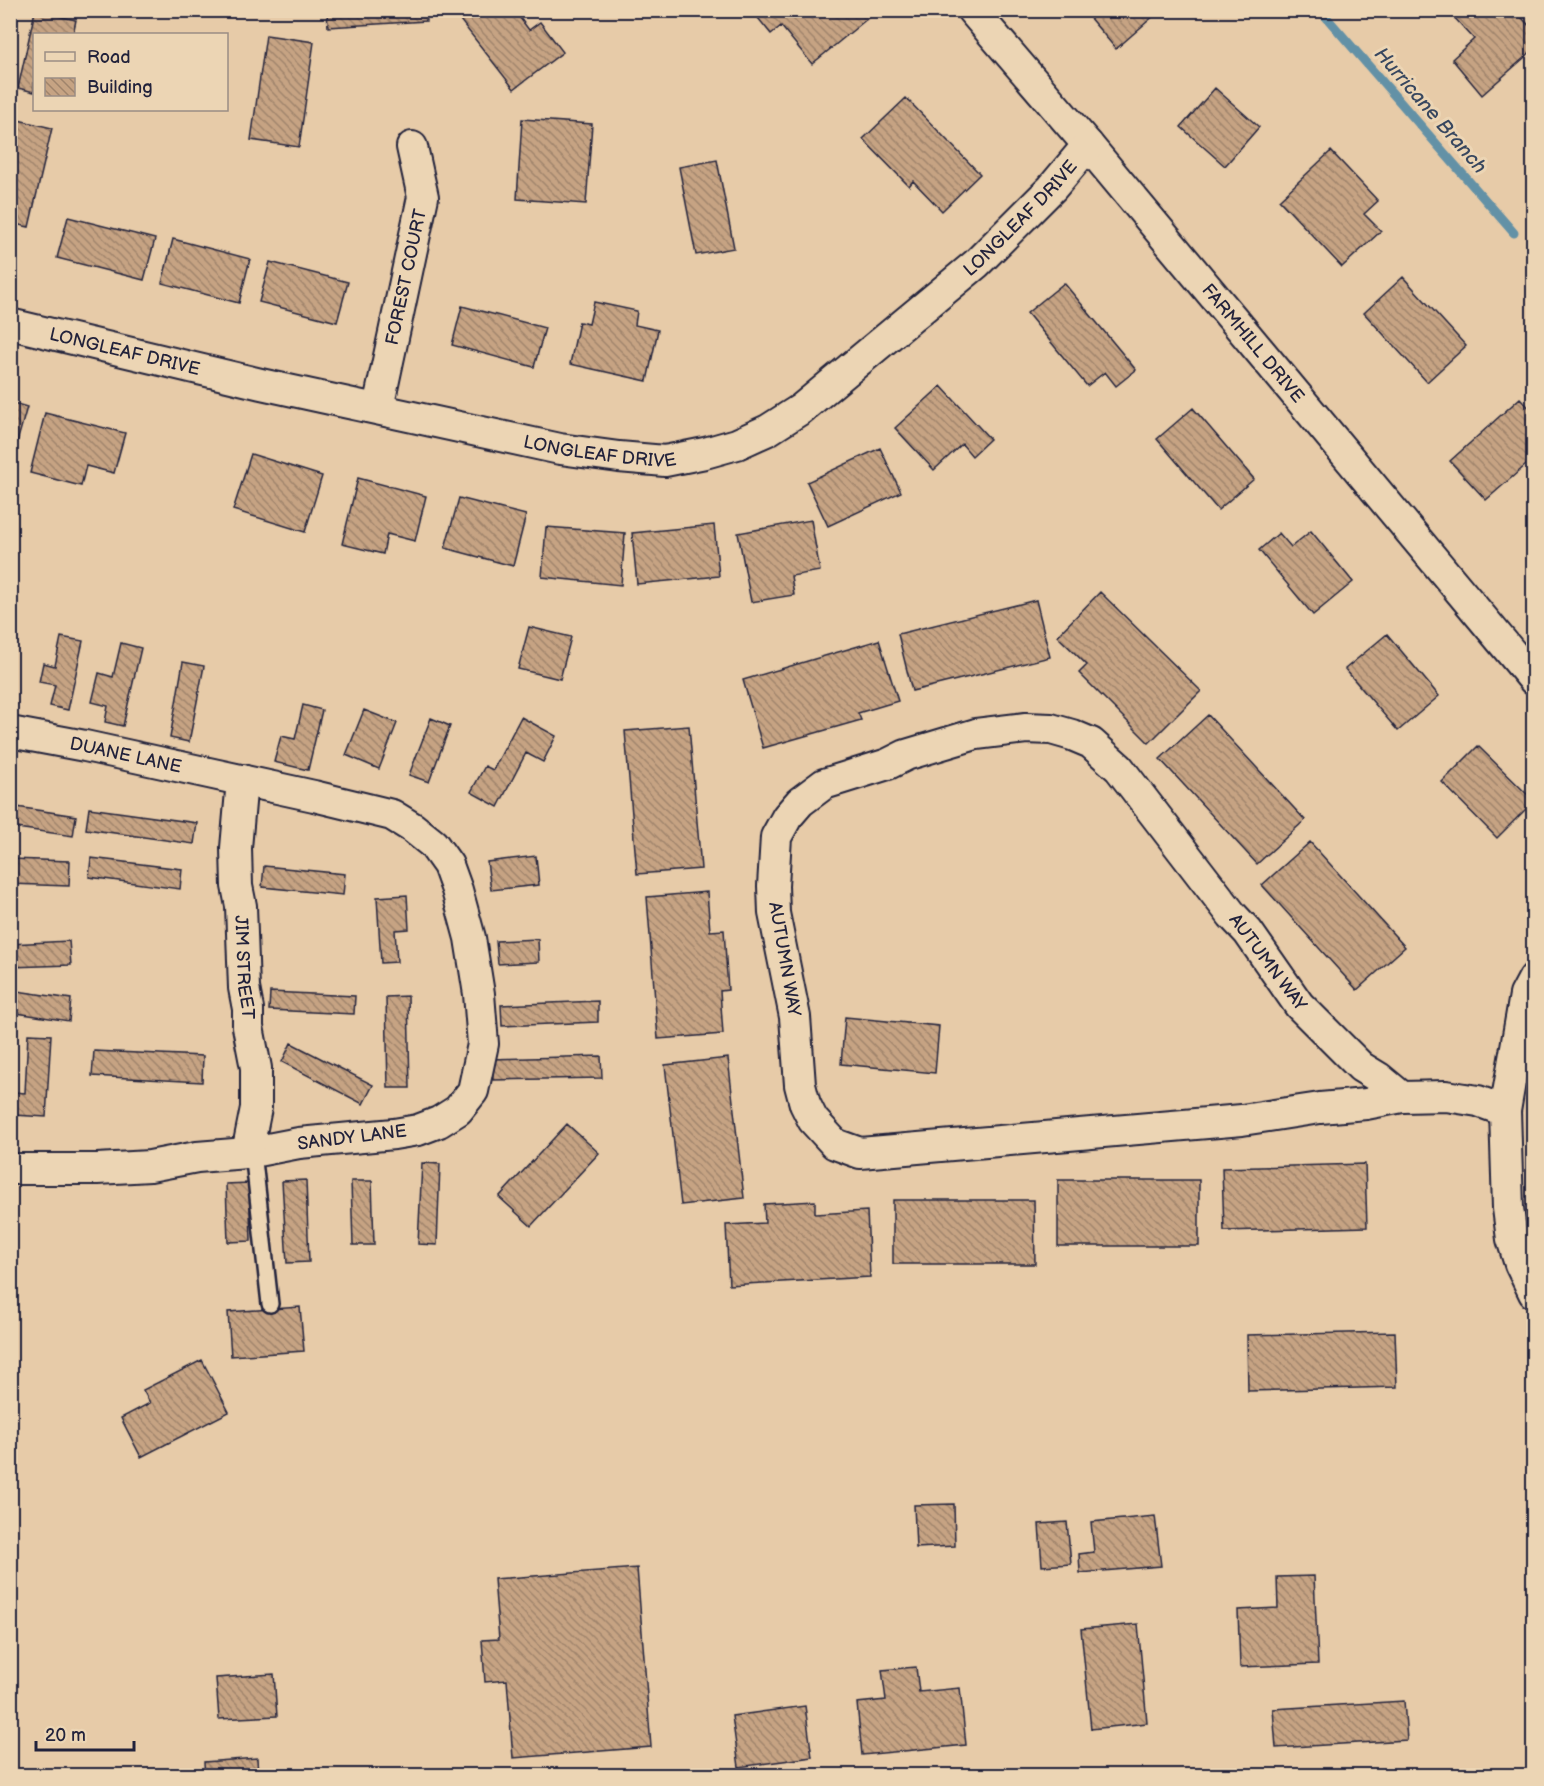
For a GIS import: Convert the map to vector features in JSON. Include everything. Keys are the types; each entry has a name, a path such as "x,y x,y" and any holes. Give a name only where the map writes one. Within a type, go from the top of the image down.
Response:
{"street":[{"name":"FARMHILL DRIVE","path":"972,10 1533,680"},
{"name":"LONGLEAF DRIVE","path":"10,324 261,384 560,449 665,461 737,444 768,430 801,409 976,264 1052,188 1088,146"},
{"name":"FOREST COURT","path":"378,408 423,197 412,147"},
{"name":"AUTUMN WAY","path":"1402,1097 1361,1067 1299,1005 1248,933 1119,768 1091,743 1072,735 1052,729 1026,728 976,734 906,755 888,764 825,784 800,802 787,817 776,837 774,913 795,1017 800,1085 805,1104 813,1120 835,1144 860,1153 1242,1120 1320,1108 1366,1104 1402,1097 1446,1096 1478,1101 1505,1111"},
{"name":"DUANE LANE","path":"10,732 242,780"},
{"name":"JIM STREET","path":"242,780 236,848 237,886 241,906 248,1027 256,1068 256,1108 250,1152"},
{"name":"SANDY LANE","path":"10,1168 97,1169 150,1166 299,1143 394,1134 418,1130 439,1122 459,1110 473,1091 483,1044 479,994 467,928 457,890 448,865 433,844 392,815 242,780"},
{"path":"1533,978 1525,995 1505,1111 1508,1208 1512,1239 1533,1293"}],"lane":[{"path":"250,1152 270,1304"}],"building":[{"path":"327,10 425,10 426,21 328,27"},
{"path":"473,10 514,10 529,30 540,22 563,52 514,89 460,20"},
{"path":"756,10 870,10 873,14 812,64 781,26 771,34 754,13"},
{"path":"1083,10 1153,10 1156,14 1116,49"},
{"path":"1457,10 1515,10 1534,31 1534,49 1482,95 1452,59 1474,39 1452,15"},
{"path":"35,11 76,20 73,33 33,33 33,92 18,88"},
{"path":"266,35 314,42 299,147 251,140"},
{"path":"1215,88 1259,127 1225,166 1181,127"},
{"path":"906,98 980,174 942,211 913,181 909,186 863,139"},
{"path":"10,118 52,128 29,227 10,223"},
{"path":"522,119 592,124 586,204 517,199"},
{"path":"1331,151 1378,201 1364,214 1381,231 1342,267 1279,200"},
{"path":"717,160 734,248 696,255 679,167"},
{"path":"68,217 155,239 144,280 57,258"},
{"path":"173,239 250,259 239,303 162,283"},
{"path":"270,262 348,282 337,322 259,302"},
{"path":"1403,277 1466,346 1427,382 1364,313"},
{"path":"1064,283 1136,370 1116,386 1105,372 1087,386 1027,313"},
{"path":"594,302 637,311 635,325 658,330 647,381 570,364 579,322 589,324"},
{"path":"462,306 545,328 534,367 452,345"},
{"path":"941,386 990,439 972,456 962,444 934,470 895,428"},
{"path":"1520,398 1534,413 1534,458 1486,500 1450,461"},
{"path":"10,402 27,407 10,467"},
{"path":"1193,408 1254,479 1218,510 1157,439"},
{"path":"45,413 125,433 114,473 86,466 81,486 30,473"},
{"path":"880,448 901,492 828,526 807,482"},
{"path":"251,454 322,476 305,532 233,510"},
{"path":"358,478 426,496 415,541 387,534 383,554 342,544"},
{"path":"459,498 526,515 513,566 445,548"},
{"path":"811,520 820,571 791,576 794,595 751,602 738,533"},
{"path":"714,525 719,576 637,584 632,533"},
{"path":"546,527 625,533 621,585 542,577"},
{"path":"1311,531 1353,582 1313,615 1259,550 1279,533 1291,547"},
{"path":"1100,592 1201,691 1149,743 1079,673 1087,665 1057,636"},
{"path":"1036,600 1050,657 912,691 898,634"},
{"path":"529,627 571,637 560,679 518,669"},
{"path":"1387,634 1439,696 1398,731 1345,669"},
{"path":"61,637 83,641 68,710 50,706 55,685 39,682 43,663 55,666"},
{"path":"879,640 898,701 858,713 861,720 763,748 743,680"},
{"path":"121,643 141,648 123,726 105,722 108,706 92,702 99,673 113,677"},
{"path":"183,662 204,666 189,742 170,738"},
{"path":"303,705 322,710 308,770 274,762 281,736 295,739"},
{"path":"364,710 397,723 379,769 346,755"},
{"path":"1208,715 1305,820 1257,864 1160,759"},
{"path":"521,717 556,736 543,762 526,753 498,807 471,792 485,766 493,770"},
{"path":"431,718 450,726 429,782 409,775"},
{"path":"689,726 701,869 637,874 625,731"},
{"path":"1478,746 1534,801 1497,838 1442,782"},
{"path":"10,806 76,816 73,836 10,827"},
{"path":"89,808 197,823 194,844 86,829"},
{"path":"1310,842 1405,947 1357,990 1262,885"},
{"path":"536,856 539,885 491,890 487,862"},
{"path":"91,858 182,869 180,889 89,877"},
{"path":"10,859 70,861 69,886 10,884"},
{"path":"264,866 345,874 343,895 262,887"},
{"path":"707,892 710,931 724,930 728,990 720,991 723,1034 658,1039 647,897"},
{"path":"407,895 409,929 395,930 397,962 381,963 377,897"},
{"path":"538,939 539,962 498,964 496,941"},
{"path":"69,941 71,965 10,967 10,944"},
{"path":"10,990 71,999 69,1021 10,1012"},
{"path":"270,992 355,996 354,1014 269,1010"},
{"path":"408,996 410,1088 388,1088 386,997"},
{"path":"598,1001 598,1022 502,1026 501,1005"},
{"path":"845,1017 939,1026 935,1073 841,1064"},
{"path":"28,1034 51,1035 46,1117 14,1115 15,1092 25,1093"},
{"path":"291,1043 373,1085 363,1104 282,1062"},
{"path":"94,1051 203,1056 202,1082 92,1076"},
{"path":"601,1056 602,1078 493,1080 492,1059"},
{"path":"728,1058 744,1198 681,1205 665,1065"},
{"path":"567,1124 599,1153 531,1226 499,1197"},
{"path":"422,1163 440,1164 437,1245 418,1244"},
{"path":"1365,1164 1367,1227 1224,1231 1222,1168"},
{"path":"306,1180 309,1262 287,1263 282,1181"},
{"path":"1058,1180 1199,1180 1199,1246 1058,1246"},
{"path":"351,1181 372,1181 374,1245 353,1245"},
{"path":"249,1183 251,1241 228,1242 226,1184"},
{"path":"893,1200 1034,1200 1035,1264 893,1264"},
{"path":"815,1201 815,1214 867,1211 870,1277 729,1285 726,1225 765,1223 764,1204"},
{"path":"300,1307 304,1351 231,1356 228,1312"},
{"path":"1395,1332 1397,1387 1248,1391 1247,1335"},
{"path":"202,1360 229,1412 141,1457 121,1418 150,1403 143,1390"},
{"path":"954,1504 955,1546 916,1548 914,1505"},
{"path":"1155,1516 1161,1566 1080,1573 1079,1554 1094,1552 1091,1522"},
{"path":"1067,1522 1071,1564 1042,1566 1039,1524"},
{"path":"637,1568 651,1747 513,1758 507,1680 485,1682 482,1640 499,1639 494,1579"},
{"path":"1314,1576 1318,1664 1240,1667 1238,1610 1278,1608 1277,1577"},
{"path":"1138,1624 1147,1723 1091,1729 1081,1629"},
{"path":"916,1667 919,1692 960,1688 966,1745 862,1755 857,1703 886,1700 882,1670"},
{"path":"274,1674 277,1716 219,1719 216,1678"},
{"path":"1404,1701 1407,1740 1276,1748 1273,1709"},
{"path":"805,1706 812,1757 739,1767 732,1716"},
{"path":"257,1758 258,1776 205,1776 204,1762"}],"waterway":[{"name":"Hurricane Branch","path":"1320,10 1514,233"}]}
